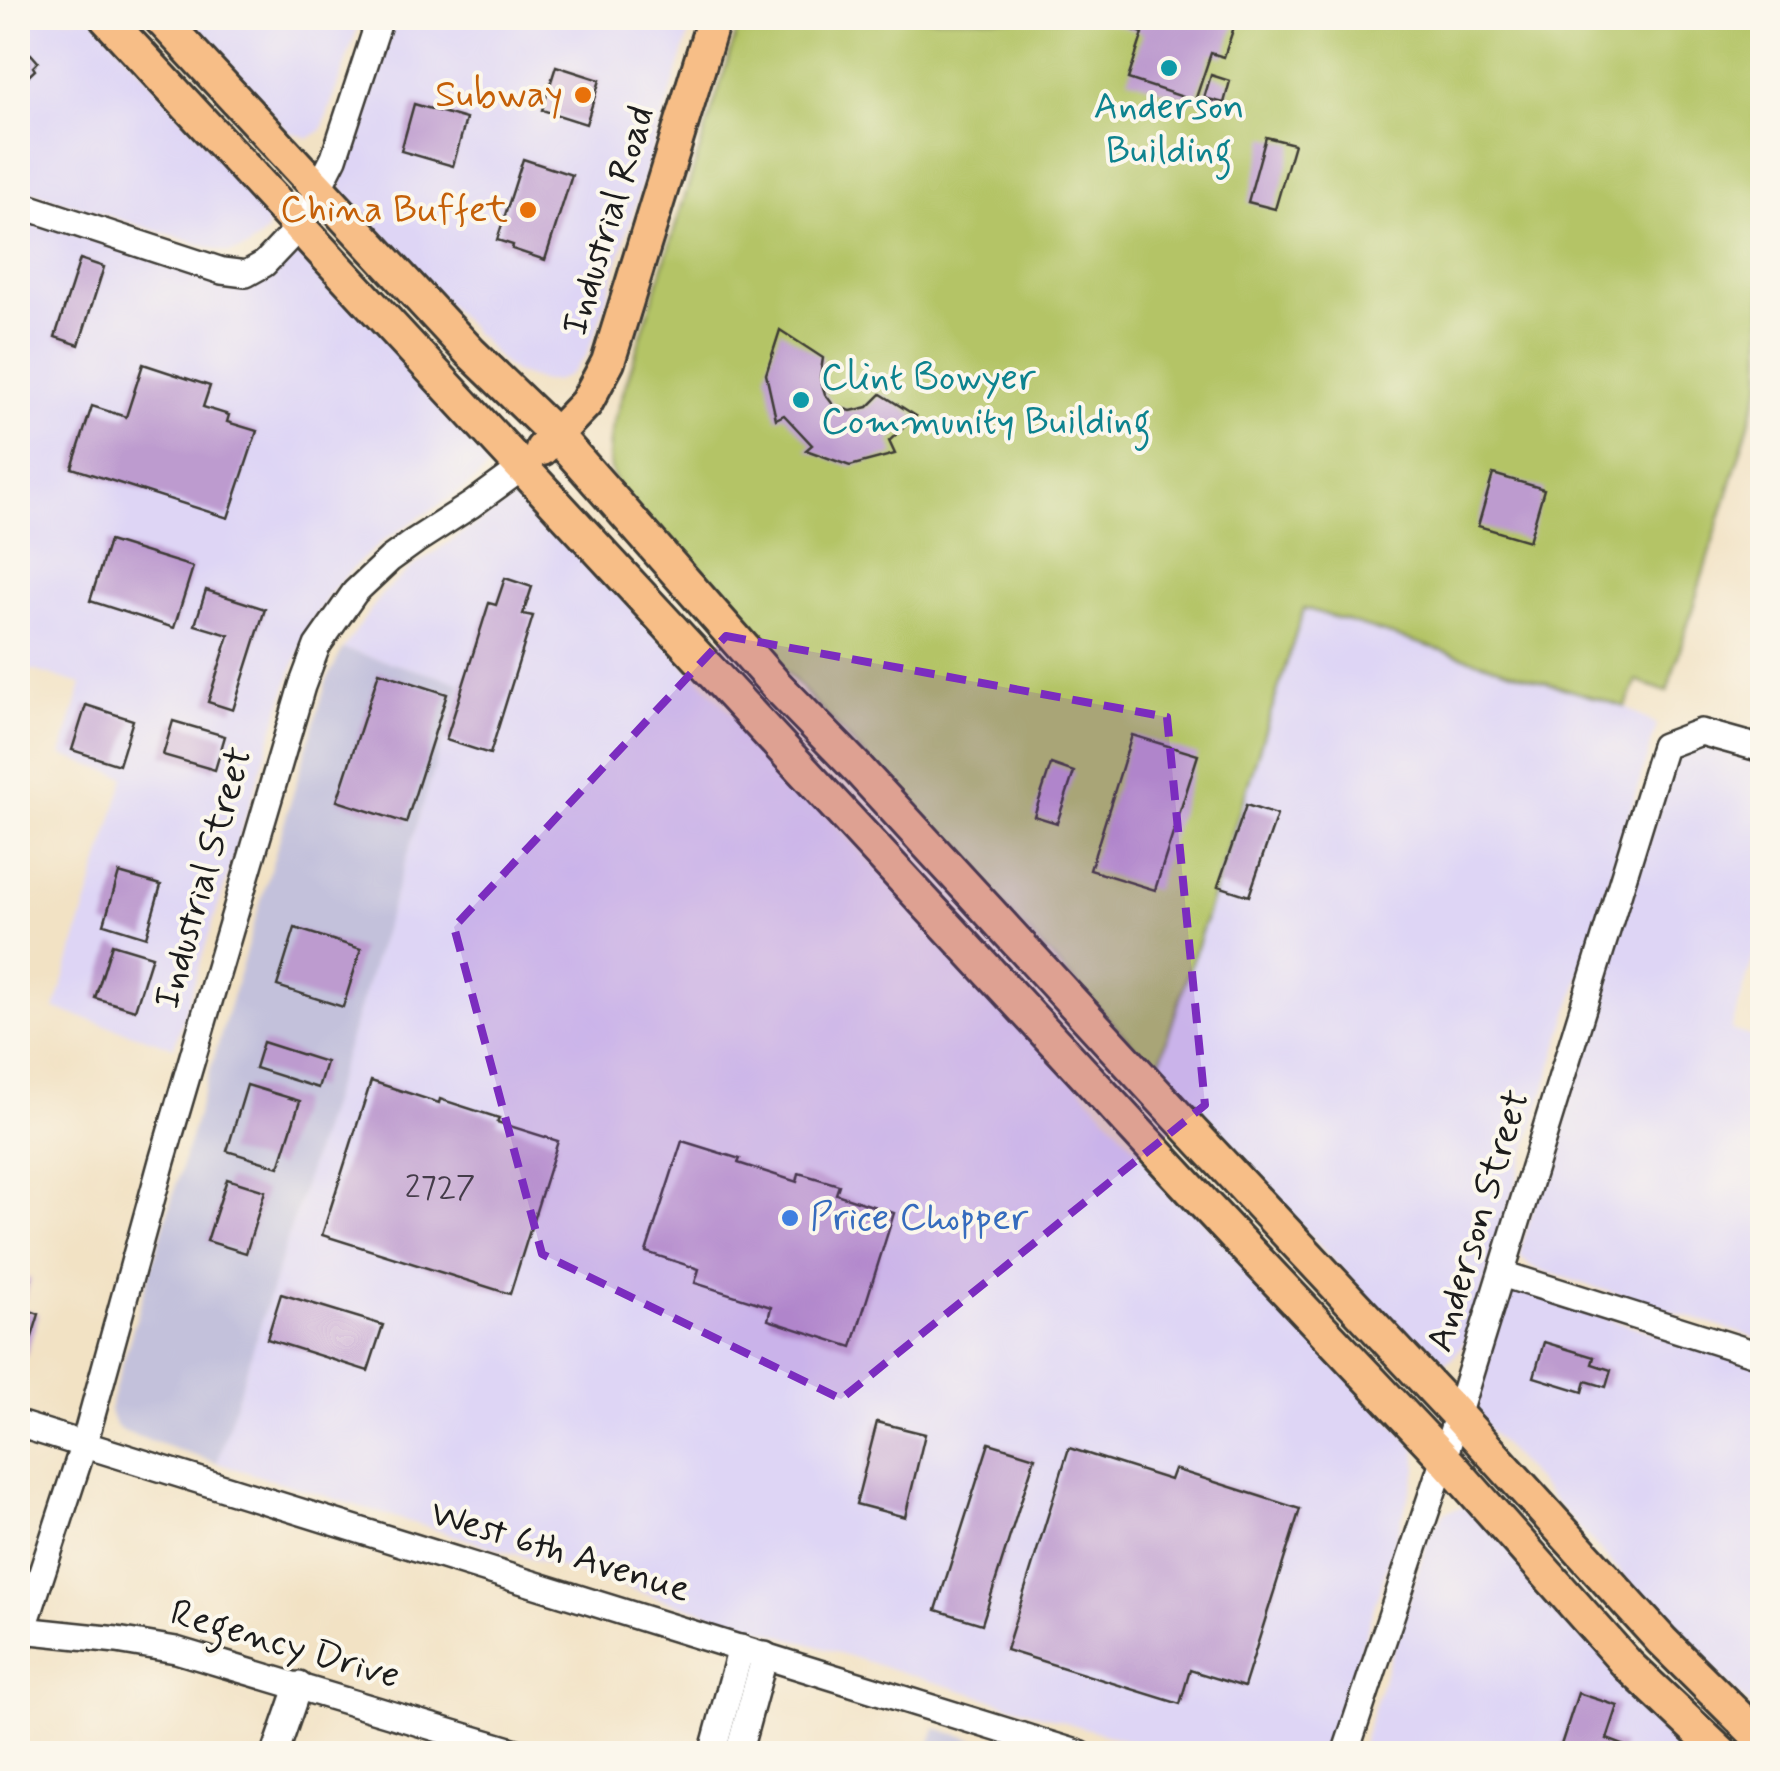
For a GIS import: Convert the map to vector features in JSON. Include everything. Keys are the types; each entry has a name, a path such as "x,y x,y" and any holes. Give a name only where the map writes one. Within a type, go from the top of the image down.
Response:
{"main road":[{"path":"106,18 1444,1458 1628,1665 1722,1754"},
{"path":"160,18 470,352 556,435 776,685 1458,1416 1662,1641 1762,1740"},
{"name":"Industrial Road","path":"556,435 586,402 608,362 714,18"},
{"name":"Industrial Street","path":"523,467 556,435"}],"street":[{"path":"18,204 222,271 246,274 264,264 299,227 334,158 380,18"},
{"name":"Industrial Street","path":"20,1638 84,1444 162,1161 317,646 354,592 390,559 523,467"},
{"name":"Anderson Street","path":"1345,1754 1458,1416 1664,746 1702,732 1762,750"},
{"path":"1502,1274 1762,1356"},
{"name":"West 6th Avenue","path":"18,1424 1080,1754"},
{"name":"Regency Drive","path":"20,1638 117,1640 176,1650 523,1754"},
{"path":"712,1754 753,1652"},
{"path":"738,1754 753,1652"},
{"path":"275,1754 299,1685"}],"highlighted area":[{"path":"726,636 1167,717 1205,1105 841,1399 542,1254 454,927"}],"shaded area":[{"path":"18,18 94,18 270,215 266,233 248,248 228,253 18,188"},
{"path":"182,18 361,18 322,130 309,138 288,131"},
{"path":"387,18 694,18 597,329 586,356 565,377 541,381 505,365 342,192 339,173"},
{"path":"18,216 224,280 294,246 304,249 489,448 488,467 480,476 383,541 333,590 312,622 292,670 174,1047 55,1009 125,777 61,755 82,684 18,666"},
{"path":"520,497 529,497 1416,1448 1417,1470 1328,1754 1167,1753 217,1463 461,683 343,649 381,595 411,568"},
{"path":"1304,608 1625,707 1657,725 1469,1335 1453,1358 1443,1363 1425,1359 1157,1071"},
{"path":"343,649 461,683 217,1463 122,1431 109,1409 327,680"},
{"path":"1703,744 1762,762 1762,929 1731,1030 1762,1040 1762,1340 1534,1268 1520,1257 1673,763 1686,749"},
{"path":"1513,1292 1762,1366 1762,1717 1682,1640 1472,1411 1507,1298"},
{"path":"1462,1507 1473,1509 1706,1754 1359,1754 1431,1530 1445,1512"},
{"path":"935,1728 1019,1753 928,1753"}],"green space":[{"path":"741,18 1762,18 1762,381 1667,692 1637,681 1625,707 1304,608 1157,1071 622,495 613,478 609,455 612,428"}],"building":[{"name":"Anderson Building","path":"1237,18 1224,57 1211,53 1195,101 1128,79 1143,33 1105,21"},
{"path":"18,49 26,58 31,54 38,62 18,86"},
{"path":"556,66 600,80 586,124 542,110"},
{"path":"1211,75 1230,81 1224,103 1204,98"},
{"path":"414,104 466,119 453,166 401,151"},
{"path":"1266,137 1294,144 1275,209 1248,202"},
{"path":"523,159 572,175 545,260 497,240"},
{"path":"80,259 104,267 79,345 55,337"},
{"name":"Clint Bowyer Community Building","path":"780,330 823,358 820,378 834,406 851,411 868,407 881,394 916,416 889,441 895,454 850,466 806,450 812,445 784,415 776,419 766,374"},
{"path":"143,364 210,386 203,407 229,415 227,422 257,431 228,518 72,468 92,406 126,417"},
{"path":"1493,474 1544,489 1529,541 1478,526"},
{"path":"109,541 193,567 174,628 90,601"},
{"path":"505,578 532,587 523,614 533,616 490,754 446,740 489,603 496,605"},
{"path":"206,590 265,609 233,710 208,702 229,635 195,625"},
{"path":"379,672 447,694 406,823 337,801"},
{"path":"86,705 133,720 119,765 72,750"},
{"path":"173,721 225,736 215,770 163,755"},
{"path":"1132,735 1198,755 1155,890 1090,870"},
{"path":"1051,764 1074,772 1057,823 1034,816"},
{"path":"1246,805 1277,815 1249,896 1218,886"},
{"path":"119,873 161,885 146,937 104,924"},
{"path":"295,928 361,949 343,1007 277,986"},
{"path":"112,944 152,956 135,1010 95,998"},
{"path":"263,1042 326,1062 318,1088 255,1068"},
{"path":"371,1081 439,1103 440,1099 558,1141 510,1294 322,1235"},
{"path":"247,1085 300,1101 279,1167 227,1151"},
{"path":"682,1141 797,1182 799,1173 839,1185 836,1194 894,1213 852,1347 768,1320 771,1307 695,1283 699,1269 646,1252"},
{"path":"227,1179 265,1191 246,1253 207,1241"},
{"path":"18,1275 31,1279 22,1308 39,1314 26,1356 18,1353"},
{"path":"281,1294 383,1325 368,1371 267,1339"},
{"path":"1544,1342 1594,1357 1592,1364 1611,1370 1606,1387 1586,1381 1583,1392 1534,1377"},
{"path":"877,1422 925,1434 905,1517 856,1504"},
{"path":"989,1443 1035,1457 982,1624 936,1610"},
{"path":"1069,1448 1170,1480 1174,1469 1300,1509 1244,1687 1190,1670 1180,1704 1006,1650"},
{"path":"1578,1693 1618,1706 1607,1739 1623,1745 1620,1754 1558,1754"}],"place":[{"name":"Anderson Building","path":"1169,68"},
{"name":"Subway","path":"583,95"},
{"name":"China Buffet","path":"528,210"},
{"name":"Clint Bowyer Community Building","path":"801,400"},
{"name":"Price Chopper","path":"790,1218"}]}
